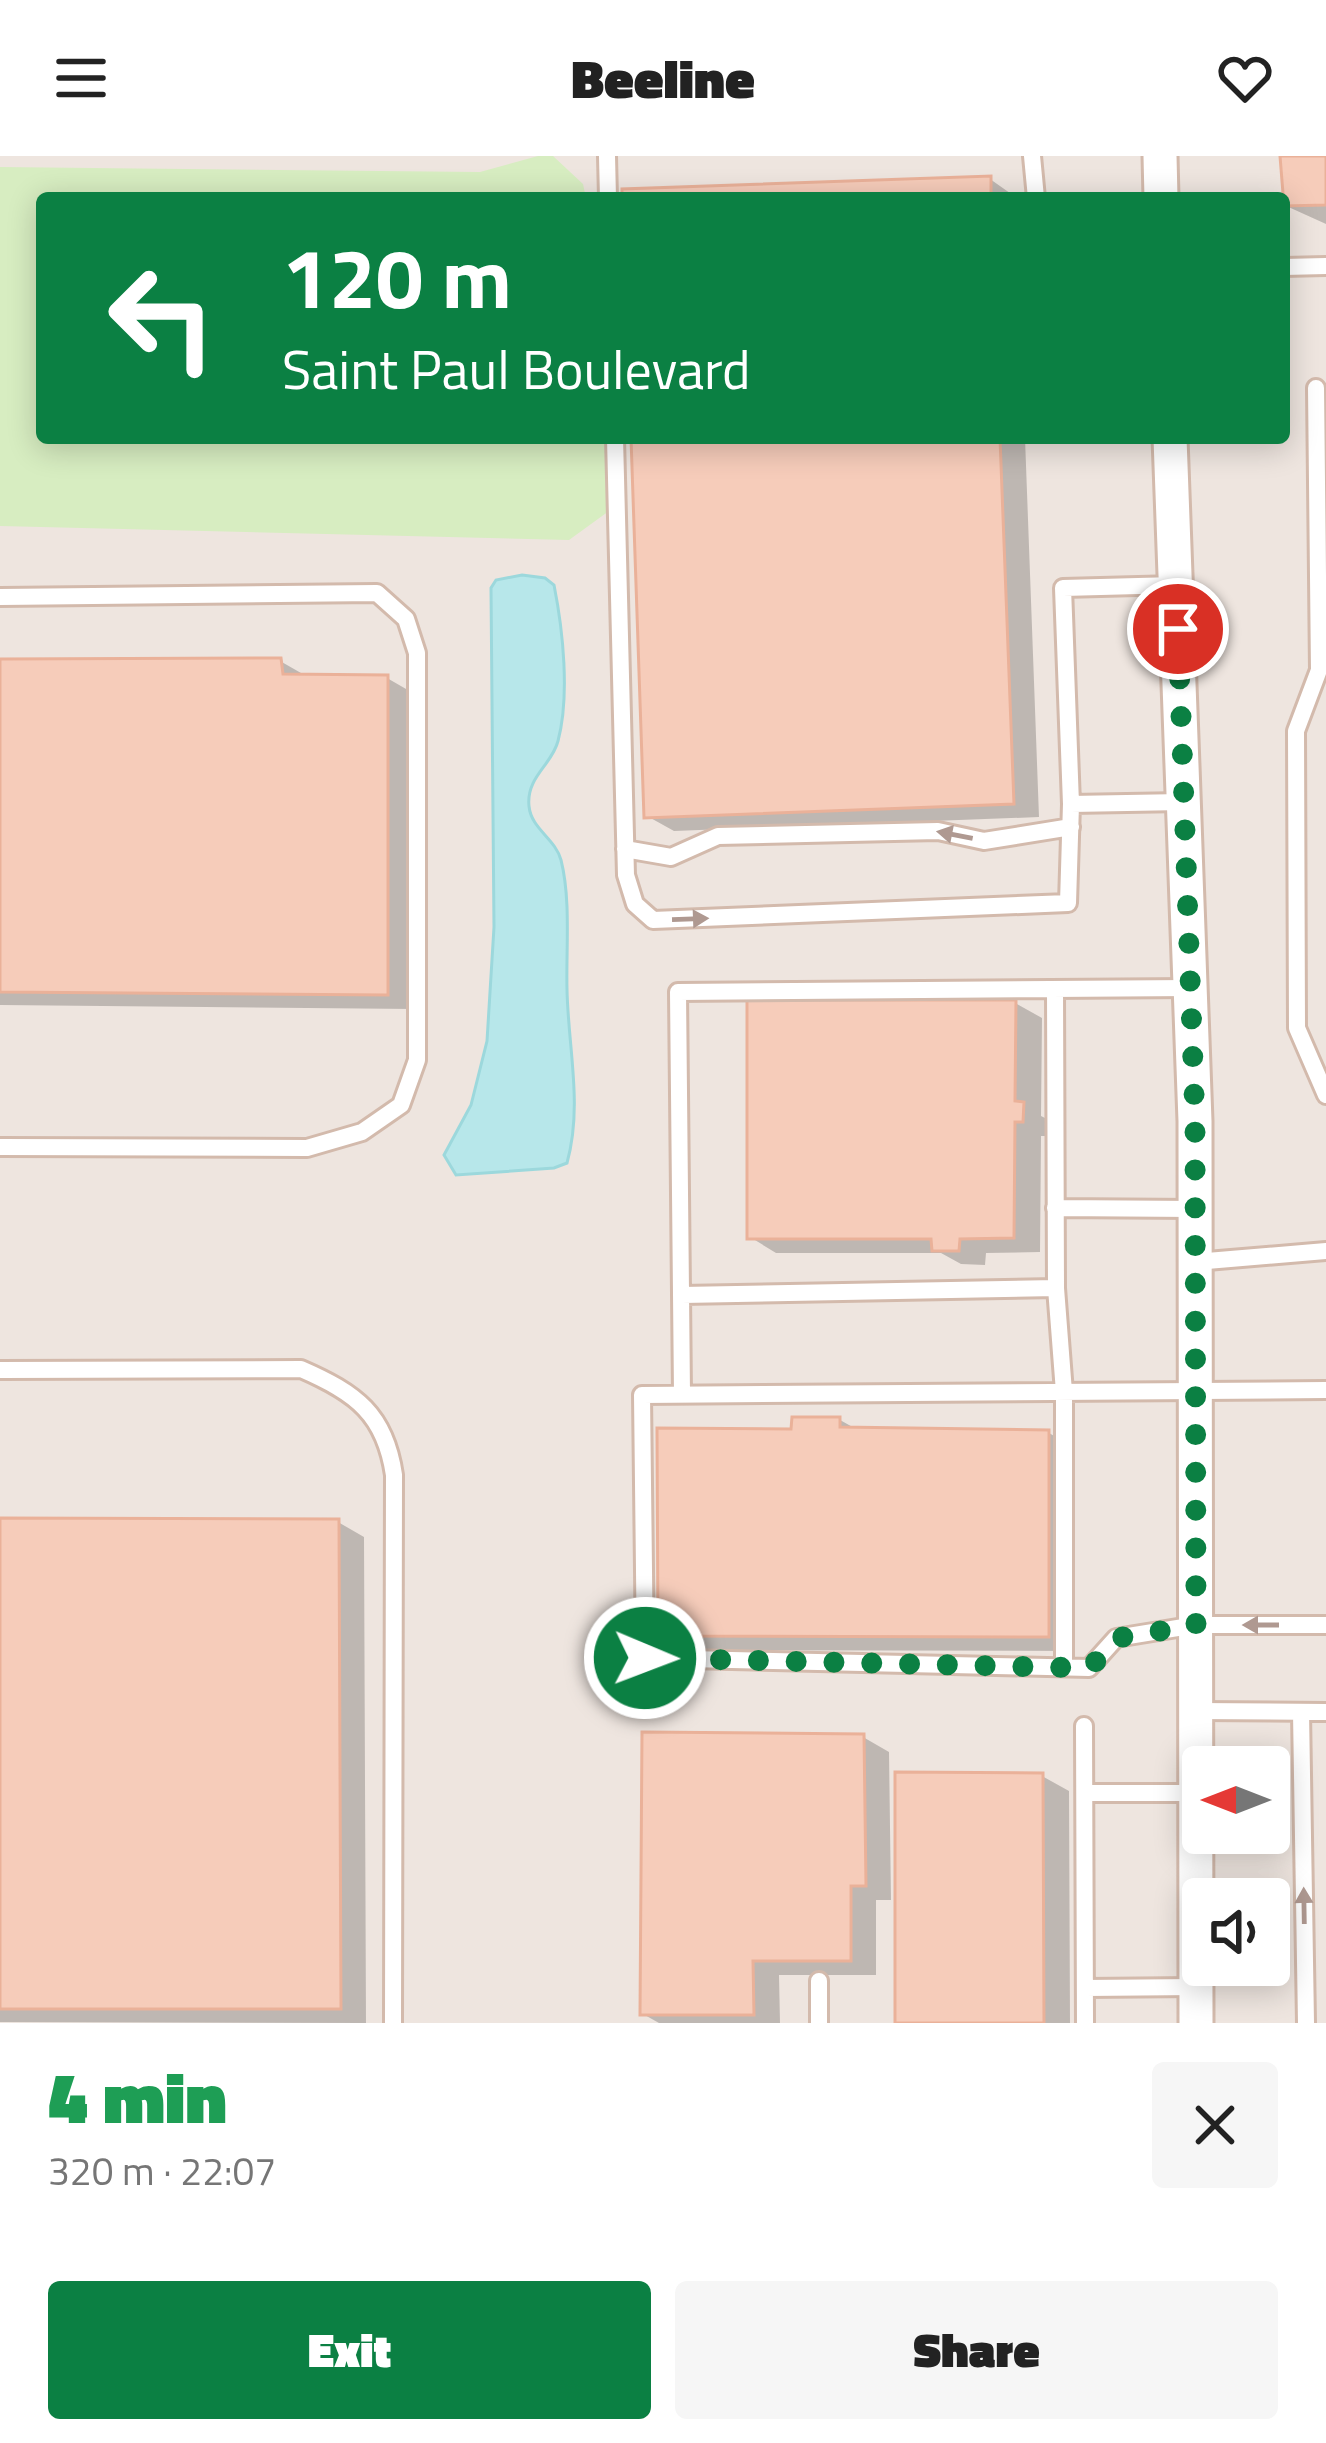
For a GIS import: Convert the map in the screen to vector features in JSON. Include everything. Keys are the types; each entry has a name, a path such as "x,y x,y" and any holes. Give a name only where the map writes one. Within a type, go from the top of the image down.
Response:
{"street":[{"path":"1160,156 1161,192"},
{"path":"1170,444 1195,1209 1196,1746"},
{"path":"1196,1854 1196,2023"}],"lane":[{"path":"607,156 608,192"},
{"path":"1032,156 1035,192"},
{"path":"1290,267 1326,266"},
{"path":"1316,388 1318,670 1296,731 1297,1028 1326,1095"},
{"path":"615,444 625,849 635,904 653,920 1068,903 1071,805 1063,588 1176,585"},
{"path":"0,597 377,593 406,619 417,653 417,1060 401,1105 362,1132 307,1148 0,1147"},
{"path":"1071,805 1184,802"},
{"path":"625,849 671,857 718,836 938,831 984,841 1071,827"},
{"path":"682,1394 678,992 1190,988"},
{"path":"1055,989 1056,1288 1064,1392 1064,1667"},
{"path":"1055,1208 1195,1209"},
{"path":"1300,1251 1326,1240"},
{"path":"1195,1262 1326,1251"},
{"path":"682,1295 1056,1288"},
{"path":"0,1370 301,1370 343,1387 388,1438 394,1475 393,2023"},
{"path":"1326,1390 642,1395 645,1658 1090,1668 1117,1638 1196,1625 1326,1625"},
{"path":"1196,1711 1326,1712"},
{"path":"1301,1712 1306,2023"},
{"path":"1084,1726 1085,2023"},
{"path":"1087,1793 1182,1793"},
{"path":"819,1981 819,2023"},
{"path":"1085,1988 1196,1987"}],"shaded area":[{"path":"0,156 1326,156 1326,2023 0,2023"}],"green space":[{"path":"553,156 583,184 585,192 36,192 36,444 608,444 609,511 569,540 0,526 0,167 480,172"}],"water":[{"path":"522,575 545,578 554,585 562,642 562,723 555,749 531,787 529,806 534,821 558,852 564,875 572,1141 567,1163 554,1168 456,1175 444,1155 471,1105 487,1041 494,927 491,588 496,580"}],"building":[{"path":"1280,156 1326,156 1326,205 1290,206 1290,192 1283,192"},
{"path":"991,176 991,192 622,189"},
{"path":"631,444 1000,444 1014,804 644,818"},
{"path":"281,658 283,674 388,675 388,995 0,992 0,659"},
{"path":"747,1000 1016,1000 1015,1101 1024,1102 1023,1122 1015,1122 1014,1238 960,1239 959,1251 932,1251 931,1239 747,1239"},
{"path":"792,1417 840,1417 840,1427 1049,1430 1049,1637 658,1636 657,1428 791,1429"},
{"path":"0,1518 339,1519 341,2009 0,2009"},
{"path":"642,1732 864,1734 866,1886 851,1886 851,1961 753,1961 754,2015 640,2015"},
{"path":"895,1772 1043,1773 1044,2023 895,2023"}],"route":[{"path":"645,1658 1090,1668 1117,1638 1196,1625 1195,1121 1178,629"}]}
